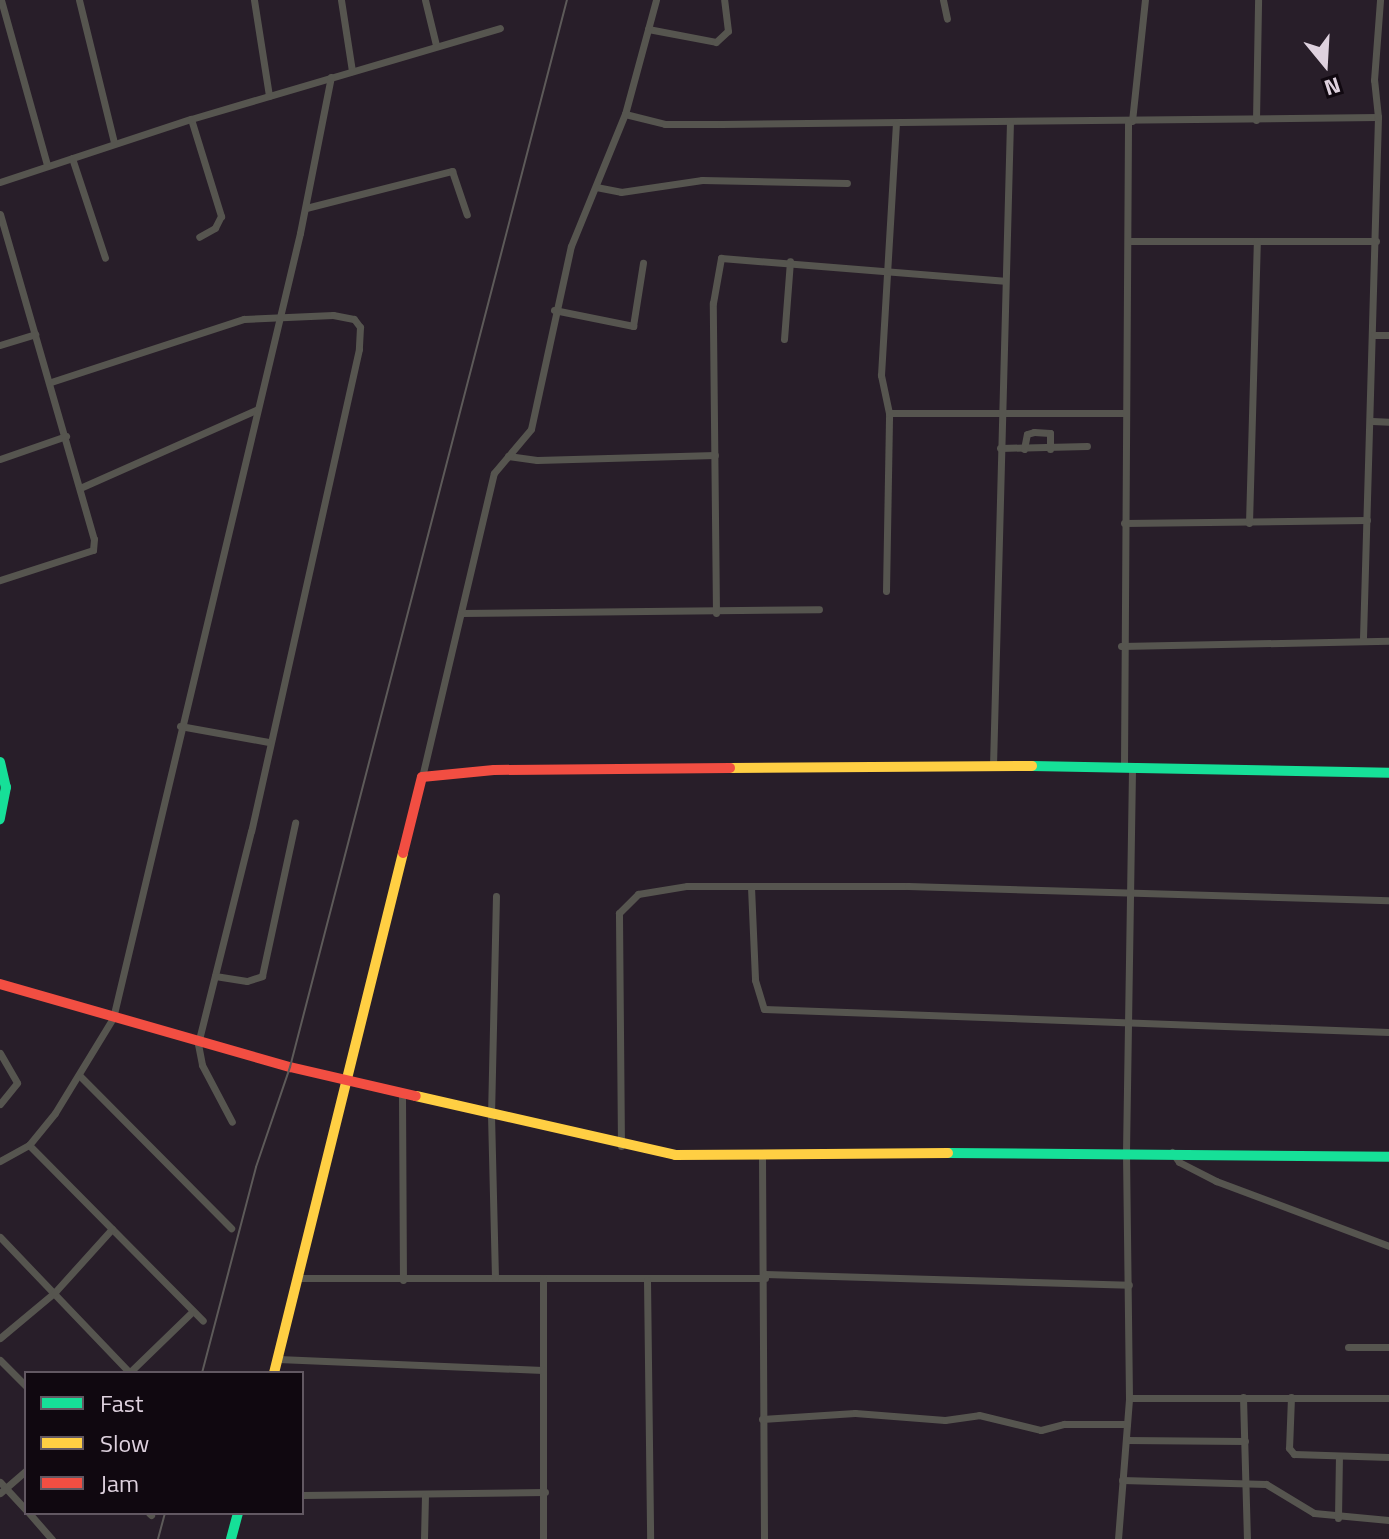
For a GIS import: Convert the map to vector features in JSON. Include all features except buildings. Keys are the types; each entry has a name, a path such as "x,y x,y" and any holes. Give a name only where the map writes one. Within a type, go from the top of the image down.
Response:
{"street":[{"path":"1,0 47,165"},
{"path":"79,0 114,143"},
{"path":"254,0 269,96"},
{"path":"341,0 352,71"},
{"path":"425,0 436,45"},
{"path":"275,1371 348,1082 494,473 531,429 554,310 571,246 625,114 656,0"},
{"path":"648,29 716,42 728,31 724,0"},
{"path":"943,0 947,19"},
{"path":"1118,1539 1129,1398 1126,1152 1130,895 1128,766 1121,646 1130,121 1145,0"},
{"path":"1256,120 1258,0"},
{"path":"1363,638 1376,241 1378,117 1374,80 1380,0"},
{"path":"0,182 191,119 500,28"},
{"path":"0,1161 29,1145 79,1075 113,1018 180,726 306,208 331,77"},
{"path":"625,114 665,124 826,119 896,124 1378,117"},
{"path":"191,119 221,216 215,228 199,237"},
{"path":"993,766 1010,121"},
{"path":"886,591 889,413 881,375 896,124"},
{"path":"72,158 105,258"},
{"path":"306,208 452,171 467,215"},
{"path":"596,187 621,192 680,180 847,183"},
{"path":"0,580 93,550 80,488 51,382 1,220"},
{"path":"1128,241 1376,241"},
{"path":"1249,523 1257,241"},
{"path":"716,613 713,303 720,260 728,255 1004,281"},
{"path":"784,339 790,261"},
{"path":"554,310 633,326 643,263"},
{"path":"51,382 231,321 348,317 361,333 198,1044 202,1065 232,1122"},
{"path":"0,345 35,334"},
{"path":"1374,335 1389,335"},
{"path":"80,488 256,410"},
{"path":"889,413 1125,413"},
{"path":"1372,421 1389,422"},
{"path":"1024,449 1027,434 1034,432 1050,433 1050,449"},
{"path":"0,459 66,436"},
{"path":"1000,448 1087,446"},
{"path":"508,456 537,460 715,455"},
{"path":"1124,523 1367,520"},
{"path":"461,613 716,613 819,609"},
{"path":"1121,646 1363,638 1389,641"},
{"path":"180,726 269,742"},
{"path":"0,762 6,787 0,819"},
{"path":"422,777 494,770 993,766 1389,773"},
{"path":"215,976 247,981 262,976 295,823"},
{"path":"751,887 755,980 764,1009 1128,1026 1389,1032"},
{"path":"621,1146 619,913 632,896 663,888 751,887 1389,900"},
{"path":"495,1278 491,1116 496,896"},
{"path":"0,984 198,1044 491,1116 675,1155 1172,1152 1389,1157"},
{"path":"0,1053 17,1083 0,1104"},
{"path":"79,1075 231,1228"},
{"path":"402,1095 403,1280"},
{"path":"29,1145 203,1321"},
{"path":"1172,1152 1179,1162 1216,1181 1389,1246"},
{"path":"762,1156 764,1539"},
{"path":"0,1338 55,1292 112,1229"},
{"path":"0,1237 127,1371"},
{"path":"299,1278 647,1280 765,1276 1129,1285"},
{"path":"543,1278 543,1539"},
{"path":"647,1280 650,1539"},
{"path":"131,1371 193,1311"},
{"path":"1348,1347 1389,1347"},
{"path":"278,1359 543,1370"},
{"path":"0,1360 24,1384"},
{"path":"1243,1397 1247,1539"},
{"path":"1291,1397 1290,1452 1339,1457 1389,1457"},
{"path":"1129,1398 1389,1398"},
{"path":"763,1408 782,1418"},
{"path":"762,1419 855,1413 945,1420 979,1415 1041,1430 1064,1424 1127,1424"},
{"path":"1126,1440 1245,1441"},
{"path":"1338,1518 1339,1457"},
{"path":"24,1472 2,1488 24,1509"},
{"path":"1122,1480 1247,1482 1277,1487 1314,1513 1338,1518 1389,1520"},
{"path":"304,1495 425,1496 545,1492"},
{"path":"424,1539 425,1496"},
{"path":"30,1515 52,1539"},
{"path":"231,1539 237,1515"}],"railway":[{"path":"203,1371 256,1167 290,1067 567,0"},
{"path":"158,1539 164,1515"}],"traffic: fast":[{"path":"0,762 6,787 0,819"},
{"path":"1032,766 1389,773"},
{"path":"948,1153 1389,1157"},
{"path":"231,1539 237,1515"}],"traffic: slow":[{"path":"730,768 1032,766"},
{"path":"274,1371 403,853"},
{"path":"416,1096 675,1155 948,1153"}],"traffic: jam":[{"path":"403,853 422,777 494,770 730,768"},
{"path":"0,984 290,1067 416,1096"}]}
